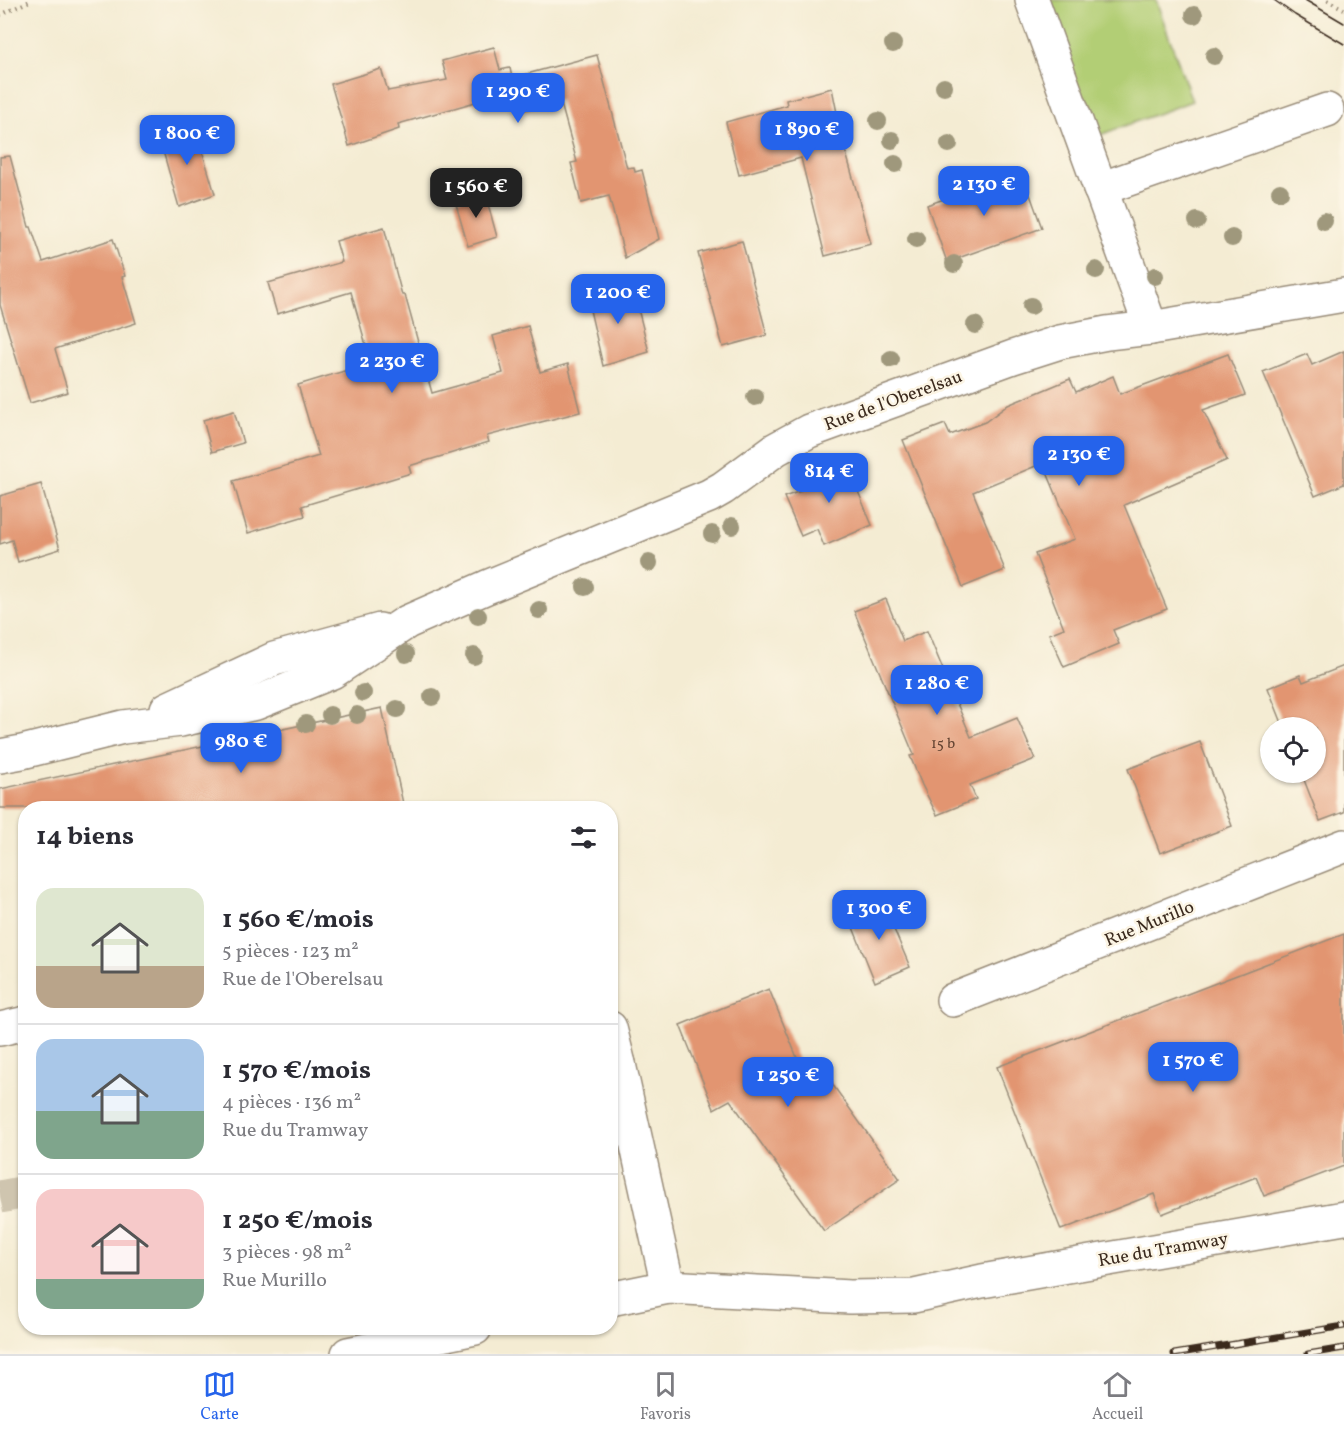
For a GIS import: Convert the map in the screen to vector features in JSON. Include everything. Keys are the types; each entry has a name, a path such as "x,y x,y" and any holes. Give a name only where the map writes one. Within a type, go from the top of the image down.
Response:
{"street":[{"path":"1032,0 1151,328"},
{"path":"1100,189 1327,110"},
{"name":"Rue de l'Oberelsau","path":"0,756 123,727 182,703 274,659 408,622 709,496 776,449 809,431 1001,361 1060,342 1344,295"},
{"name":"Rue Murillo","path":"953,1000 1344,846"},
{"path":"0,1029 18,1025"},
{"path":"618,1078 668,1287"},
{"name":"Rue du Tramway","path":"618,1297 668,1287 861,1297 914,1296 982,1281 1344,1218"},
{"path":"348,1354 441,1335"}],"path":[{"path":"0,15 32,0"},
{"path":"1326,0 1344,9"}],"green space":[{"path":"1040,0 1156,0 1192,101 1089,139"}],"building":[{"path":"494,47 500,70 510,68 512,78 597,55 627,168 634,167 635,172 642,170 659,239 625,258 609,196 581,203 571,163 577,162 560,100 520,111 514,91 398,124 399,129 349,146 331,84 381,69 388,91 447,80 442,61"},
{"path":"832,88 842,138 871,244 825,256 801,158 739,175 726,122 787,105 786,100"},
{"path":"195,127 215,194 179,207 159,137"},
{"path":"10,156 29,227 31,227 43,262 113,239 125,276 122,277 136,323 55,349 68,392 30,403 0,305 0,157"},
{"path":"1022,172 1042,228 947,262 927,205"},
{"path":"485,193 497,237 468,246 455,201"},
{"path":"384,227 432,393 503,373 493,336 528,326 540,372 568,364 580,412 487,436 489,442 409,466 411,473 302,506 305,516 248,533 233,481 319,456 298,385 371,363 351,292 277,314 268,283 342,262 336,241"},
{"path":"742,241 767,335 723,347 698,253"},
{"path":"632,285 649,352 603,366 587,297"},
{"path":"1344,351 1344,484 1315,496 1263,372 1307,354 1312,365"},
{"path":"1228,354 1245,395 1203,410 1227,460 1124,505 1167,609 1113,630 1119,644 1064,667 1049,634 1064,628 1035,554 1075,539 1043,463 973,492 1005,570 963,587 903,440 945,424 950,435 985,422 1008,405 1070,379 1076,392 1113,376 1120,394"},
{"path":"234,411 243,443 212,452 203,420"},
{"path":"845,460 872,525 824,546 817,529 801,536 784,497 801,491 796,480"},
{"path":"41,484 60,549 18,562 12,540 0,544 0,496"},
{"path":"886,599 903,641 927,631 971,737 1017,718 1035,759 970,785 976,799 937,815 910,756 914,755 854,611"},
{"path":"1344,666 1344,812 1320,821 1305,783 1326,783 1326,717 1280,717 1268,688 1300,675 1303,682"},
{"path":"382,708 402,801 18,801 18,808 0,808 0,789"},
{"path":"1200,742 1232,826 1160,853 1128,769"},
{"path":"882,901 910,967 875,982 848,915"},
{"path":"1344,934 1344,1166 1264,1196 1256,1177 1162,1214 1154,1194 1061,1230 997,1067"},
{"path":"769,989 805,1077 820,1067 900,1179 824,1231 730,1100 714,1109 680,1025"}],"tunnel":[{"path":"0,1197 18,1194"}],"tram line":[{"path":"1274,0 1344,44"},
{"path":"1305,0 1344,23"}],"railway":[{"path":"1174,1354 1344,1326"},
{"path":"1308,1354 1344,1348"}]}
